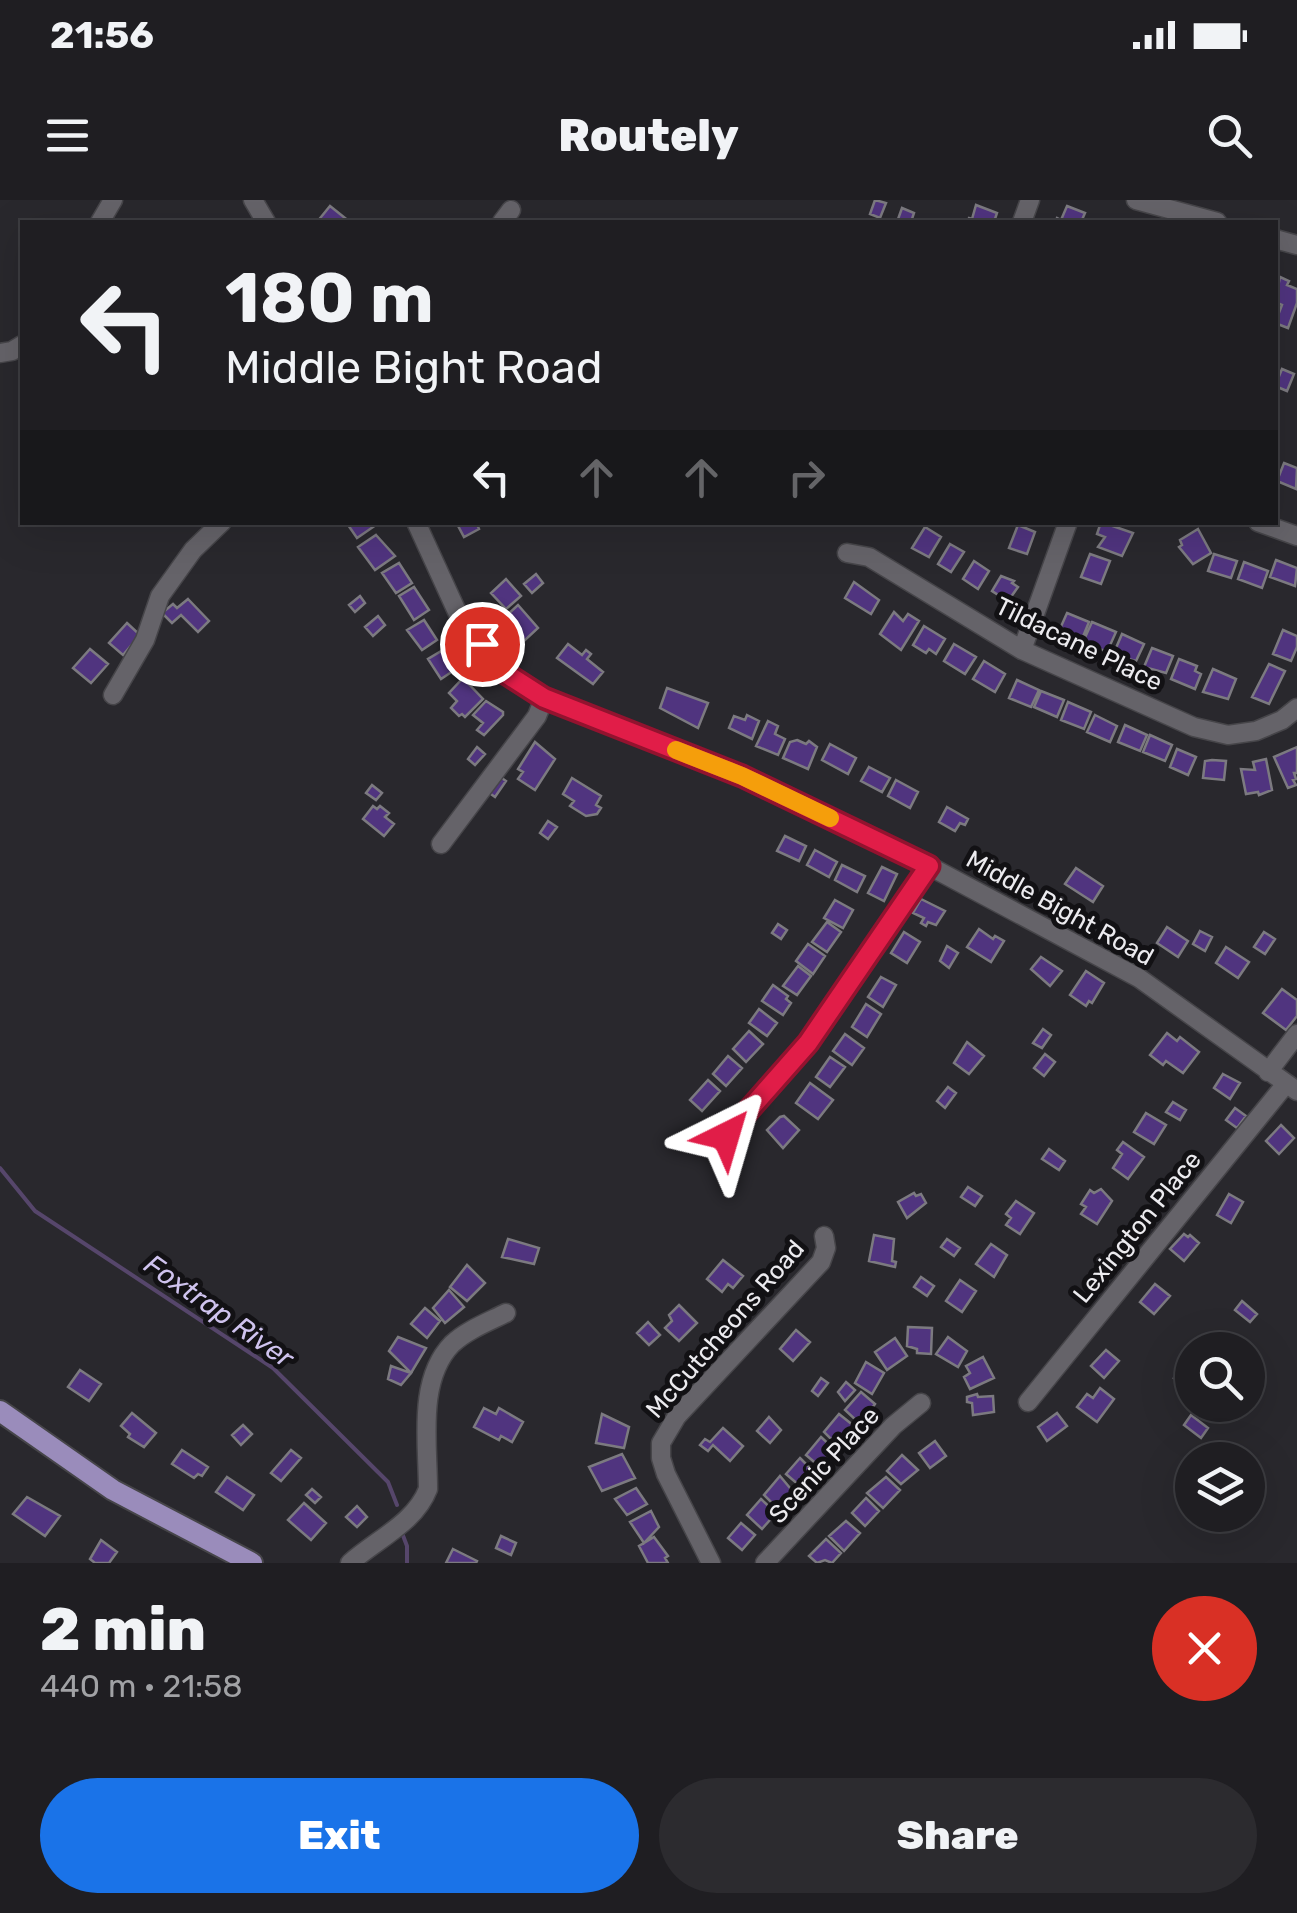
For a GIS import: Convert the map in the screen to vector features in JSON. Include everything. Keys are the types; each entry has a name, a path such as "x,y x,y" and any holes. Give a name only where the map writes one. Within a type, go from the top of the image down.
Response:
{"main road":[{"path":"0,1411 112,1490 252,1563"}],"street":[{"path":"1136,200 1177,217"},
{"path":"112,695 144,640 160,596 193,550 219,525"},
{"name":"Middle Bight Road","path":"417,525 459,616 505,673 544,698 742,776 929,866 1139,978 1291,1088"},
{"path":"1022,650 1067,525"},
{"path":"1266,525 1297,536"},
{"name":"Tildacane Place","path":"847,553 869,557 1022,650 1194,727 1218,734 1256,730 1282,720 1297,708"},
{"path":"441,844 536,716 544,698"},
{"path":"726,1136 808,1043 929,866"},
{"path":"1268,1072 1291,1051 1297,1034"},
{"name":"Lexington Place","path":"1028,1402 1291,1088"},
{"name":"McCutcheons Road","path":"710,1563 666,1474 661,1444 678,1416 821,1262 826,1248 824,1236"},
{"path":"350,1563 422,1504 428,1489 429,1390 442,1357 472,1329 506,1313"},
{"name":"Scenic Place","path":"765,1563 892,1426 921,1403"}],"building":[{"path":"875,200 886,203 880,218 870,214"},
{"path":"976,205 997,213 995,220 968,220 972,219"},
{"path":"330,206 348,220 319,220"},
{"path":"1067,206 1085,213 1082,220 1061,220"},
{"path":"902,208 914,213 912,220 898,220"},
{"path":"1280,277 1297,289 1297,303 1288,328 1278,324 1282,305 1278,303"},
{"path":"1282,369 1294,374 1287,391 1278,387"},
{"path":"1284,463 1297,468 1296,489 1278,478"},
{"path":"348,525 376,525 357,538"},
{"path":"458,525 477,525 479,529 464,537"},
{"path":"1018,525 1035,532 1027,554 1009,548"},
{"path":"1100,525 1133,533 1122,556 1098,547 1105,537 1097,534"},
{"path":"925,527 941,537 929,557 912,548"},
{"path":"1198,529 1211,553 1193,564 1179,547 1180,540"},
{"path":"376,535 395,556 375,570 358,547"},
{"path":"950,544 964,552 951,572 938,564"},
{"path":"1090,554 1110,561 1101,584 1081,577"},
{"path":"1214,554 1237,561 1231,578 1208,571"},
{"path":"1276,560 1297,568 1295,586 1270,577"},
{"path":"974,561 989,571 978,589 963,579"},
{"path":"1244,562 1268,571 1262,588 1238,579"},
{"path":"399,563 412,583 396,593 382,573"},
{"path":"536,574 543,583 532,593 524,584"},
{"path":"1001,576 1018,587 1008,601 992,591"},
{"path":"506,579 521,596 506,609 491,593"},
{"path":"854,582 879,600 871,614 845,598"},
{"path":"414,587 429,610 414,620 399,596"},
{"path":"360,596 365,603 355,612 349,605"},
{"path":"188,599 209,621 198,632 181,615 172,623 162,613"},
{"path":"518,605 538,628 524,641 504,618"},
{"path":"894,612 903,621 908,614 919,621 901,650 880,634"},
{"path":"1067,613 1089,622 1082,639 1059,631"},
{"path":"378,616 385,625 373,636 365,627"},
{"path":"424,620 437,640 422,650 407,630"},
{"path":"1092,622 1116,632 1107,652 1083,642"},
{"path":"127,623 140,635 123,655 109,643"},
{"path":"924,626 945,639 936,654 913,645"},
{"path":"1283,630 1297,636 1291,661 1273,654"},
{"path":"1122,634 1144,644 1136,661 1113,655"},
{"path":"568,644 582,655 586,650 591,654 587,659 603,672 593,684 557,658"},
{"path":"954,644 976,657 965,674 944,661"},
{"path":"1152,648 1173,656 1166,673 1144,667"},
{"path":"90,649 108,664 91,683 73,668"},
{"path":"443,650 456,669 441,679 428,659"},
{"path":"1179,659 1197,666 1195,671 1201,674 1195,689 1171,679"},
{"path":"984,661 1005,674 995,692 973,679"},
{"path":"1269,664 1285,671 1269,704 1252,697"},
{"path":"1213,669 1236,679 1228,699 1203,692"},
{"path":"463,678 483,699 465,717 451,708 457,701 449,693"},
{"path":"1017,680 1039,690 1031,707 1009,698"},
{"path":"667,688 708,703 698,728 660,708"},
{"path":"1041,691 1064,700 1057,717 1034,707"},
{"path":"486,701 503,715 484,735 477,730 483,723 473,715"},
{"path":"1068,702 1091,712 1084,729 1061,720"},
{"path":"747,715 759,721 752,739 729,728 734,716 745,720"},
{"path":"1095,715 1117,726 1110,742 1087,732"},
{"path":"768,721 778,726 775,734 785,739 778,755 756,746"},
{"path":"1125,725 1147,735 1140,751 1118,742"},
{"path":"1150,735 1172,745 1165,761 1143,752"},
{"path":"809,741 817,747 808,769 783,758 790,742 806,744"},
{"path":"535,742 555,759 535,790 518,779 523,772 518,769"},
{"path":"830,744 856,758 848,774 822,760"},
{"path":"477,747 485,754 475,765 468,759"},
{"path":"1297,747 1297,773 1293,780 1296,785 1288,788 1274,757"},
{"path":"1177,749 1196,757 1188,775 1170,767"},
{"path":"1266,759 1272,790 1246,794 1241,769 1255,770 1253,762"},
{"path":"1205,761 1226,761 1224,780 1203,778"},
{"path":"869,767 890,778 882,792 861,781"},
{"path":"499,776 506,781 495,797 488,792"},
{"path":"572,778 601,796 597,814 586,816 570,806 574,801 563,794"},
{"path":"896,780 918,792 910,808 888,796"},
{"path":"372,785 382,793 376,800 366,793"},
{"path":"373,806 389,813 385,817 394,824 384,836 363,819"},
{"path":"947,807 968,819 965,825 960,823 955,831 939,822"},
{"path":"548,821 557,827 548,839 540,833"},
{"path":"785,836 806,846 799,861 777,851"},
{"path":"815,850 837,862 829,877 807,865"},
{"path":"842,865 865,876 857,892 835,880"},
{"path":"882,867 897,874 884,901 868,893"},
{"path":"1076,868 1103,886 1093,902 1065,884"},
{"path":"921,899 945,911 936,925 928,922 926,926 921,923 924,918 913,913"},
{"path":"835,900 853,910 843,928 824,918"},
{"path":"827,922 841,932 827,952 812,942"},
{"path":"778,924 787,930 781,939 772,933"},
{"path":"1167,927 1188,941 1178,957 1157,943"},
{"path":"979,929 1004,941 991,962 967,947"},
{"path":"1200,931 1212,937 1205,951 1193,944"},
{"path":"904,932 920,942 907,963 891,953"},
{"path":"1264,932 1275,939 1265,954 1254,947"},
{"path":"808,944 825,956 813,974 796,961"},
{"path":"947,946 958,953 949,968 940,961"},
{"path":"1226,947 1249,962 1238,978 1216,963"},
{"path":"1041,957 1062,971 1050,986 1031,969"},
{"path":"798,966 811,976 797,995 783,986"},
{"path":"1086,971 1104,983 1086,1006 1070,995"},
{"path":"881,977 896,985 883,1007 868,997"},
{"path":"773,985 791,1003 783,1015 762,1001"},
{"path":"1282,989 1297,1000 1297,1016 1286,1030 1263,1013"},
{"path":"866,1004 881,1014 867,1037 852,1027"},
{"path":"759,1009 777,1023 767,1036 749,1023"},
{"path":"1043,1029 1051,1035 1042,1048 1033,1043"},
{"path":"749,1031 763,1044 746,1062 733,1049"},
{"path":"1167,1033 1177,1041 1180,1037 1199,1052 1183,1073 1150,1055"},
{"path":"845,1034 864,1048 852,1065 833,1051"},
{"path":"967,1042 984,1056 969,1074 954,1063"},
{"path":"1045,1054 1055,1062 1044,1076 1034,1068"},
{"path":"728,1056 742,1068 726,1086 713,1074"},
{"path":"830,1057 845,1067 830,1087 816,1077"},
{"path":"1223,1074 1240,1083 1230,1099 1214,1088"},
{"path":"708,1080 720,1091 702,1111 690,1100"},
{"path":"810,1083 833,1100 818,1119 796,1103"},
{"path":"948,1087 956,1093 945,1108 937,1101"},
{"path":"1173,1102 1186,1110 1180,1120 1166,1112"},
{"path":"1235,1108 1246,1116 1237,1128 1226,1120"},
{"path":"1146,1113 1166,1125 1154,1144 1134,1132"},
{"path":"784,1116 799,1130 783,1148 767,1130"},
{"path":"1281,1125 1294,1138 1279,1154 1266,1141"},
{"path":"1123,1142 1144,1157 1128,1179 1113,1168 1122,1154 1117,1150"},
{"path":"1049,1149 1065,1161 1059,1170 1042,1159"},
{"path":"968,1187 982,1196 975,1206 961,1197"},
{"path":"1101,1189 1112,1201 1097,1224 1081,1214 1086,1207 1081,1204 1090,1190 1094,1193"},
{"path":"914,1193 921,1194 926,1203 907,1218 898,1202"},
{"path":"1229,1194 1243,1202 1231,1223 1217,1215"},
{"path":"1016,1201 1034,1213 1020,1234 1006,1225 1011,1218 1006,1214"},
{"path":"1184,1234 1199,1243 1184,1261 1170,1249"},
{"path":"874,1235 894,1239 895,1267 869,1261"},
{"path":"508,1239 539,1248 534,1264 502,1257"},
{"path":"947,1239 960,1248 954,1256 941,1247"},
{"path":"991,1244 1007,1255 994,1277 976,1264"},
{"path":"723,1260 743,1276 733,1288 728,1284 722,1292 707,1279"},
{"path":"467,1265 485,1283 467,1301 450,1287"},
{"path":"921,1277 934,1286 927,1296 914,1287"},
{"path":"960,1280 976,1291 962,1312 946,1301"},
{"path":"1155,1284 1170,1296 1154,1314 1140,1302"},
{"path":"449,1290 464,1307 445,1323 433,1308"},
{"path":"1242,1301 1257,1314 1250,1322 1235,1310"},
{"path":"679,1305 697,1323 679,1341 665,1328 672,1321 669,1315"},
{"path":"425,1308 440,1321 427,1338 411,1324"},
{"path":"648,1322 660,1335 649,1345 637,1333"},
{"path":"908,1327 932,1328 931,1354 917,1353 917,1349 907,1346"},
{"path":"796,1330 810,1342 793,1361 780,1349"},
{"path":"398,1337 426,1348 411,1373 389,1351"},
{"path":"948,1337 967,1351 958,1367 936,1354"},
{"path":"895,1338 907,1356 887,1370 875,1352"},
{"path":"1106,1350 1119,1361 1104,1378 1091,1366"},
{"path":"983,1357 994,1378 970,1389 964,1377 970,1373 966,1366"},
{"path":"866,1362 884,1373 872,1394 855,1383"},
{"path":"391,1366 411,1373 401,1385 388,1379"},
{"path":"80,1370 101,1384 89,1401 68,1387"},
{"path":"821,1378 828,1383 818,1396 812,1391"},
{"path":"846,1382 855,1390 845,1401 838,1392"},
{"path":"1100,1388 1114,1399 1097,1422 1077,1407 1087,1394 1093,1398"},
{"path":"861,1392 875,1404 858,1422 845,1410"},
{"path":"993,1396 994,1412 973,1415 967,1397"},
{"path":"484,1408 496,1414 499,1408 523,1422 512,1442 474,1427"},
{"path":"132,1413 156,1433 144,1447 128,1437 130,1434 121,1426"},
{"path":"1057,1413 1067,1426 1047,1441 1038,1427"},
{"path":"602,1414 629,1427 624,1448 596,1443"},
{"path":"839,1414 854,1426 837,1445 824,1432"},
{"path":"769,1417 781,1430 770,1443 757,1431"},
{"path":"1200,1422 1208,1428 1201,1438 1184,1425"},
{"path":"243,1425 252,1434 241,1445 232,1435"},
{"path":"723,1428 743,1446 730,1461 713,1445 708,1451 700,1445 705,1439 710,1442"},
{"path":"821,1437 834,1449 819,1466 806,1455"},
{"path":"935,1441 946,1456 930,1468 919,1453"},
{"path":"182,1450 208,1467 202,1476 194,1478 172,1464"},
{"path":"291,1450 301,1458 281,1481 271,1473"},
{"path":"622,1454 635,1478 602,1491 589,1467"},
{"path":"902,1455 918,1470 901,1484 887,1471"},
{"path":"800,1458 813,1471 800,1486 786,1474"},
{"path":"780,1476 795,1494 792,1498 787,1496 777,1508 764,1495"},
{"path":"227,1477 254,1495 243,1510 216,1492"},
{"path":"886,1477 900,1490 883,1508 867,1493"},
{"path":"636,1488 647,1504 627,1515 615,1499"},
{"path":"312,1489 321,1497 315,1503 306,1495"},
{"path":"27,1497 60,1516 45,1536 13,1514"},
{"path":"866,1498 879,1511 865,1526 852,1513"},
{"path":"761,1499 776,1513 762,1529 747,1515"},
{"path":"304,1503 326,1523 311,1540 288,1520"},
{"path":"357,1506 367,1517 357,1527 346,1517"},
{"path":"651,1511 659,1527 644,1543 630,1522"},
{"path":"846,1521 860,1533 844,1551 829,1536"},
{"path":"741,1523 755,1535 742,1550 728,1538"},
{"path":"501,1536 516,1543 511,1555 496,1548"},
{"path":"654,1537 668,1556 668,1563 648,1563 639,1546"},
{"path":"826,1539 841,1553 832,1563 817,1563 809,1556"},
{"path":"101,1540 117,1552 109,1563 90,1559"},
{"path":"453,1549 477,1561 476,1563 446,1563"}],"waterway":[{"name":"Foxtrap River","path":"0,1168 35,1211 273,1368 388,1482 397,1505"},
{"name":"Foxtrap River","path":"402,1533 407,1563"}],"slow traffic":[{"path":"676,750 830,818"}],"route":[{"path":"482,644 505,673 544,698 742,776 929,866 808,1043 726,1136"}]}
